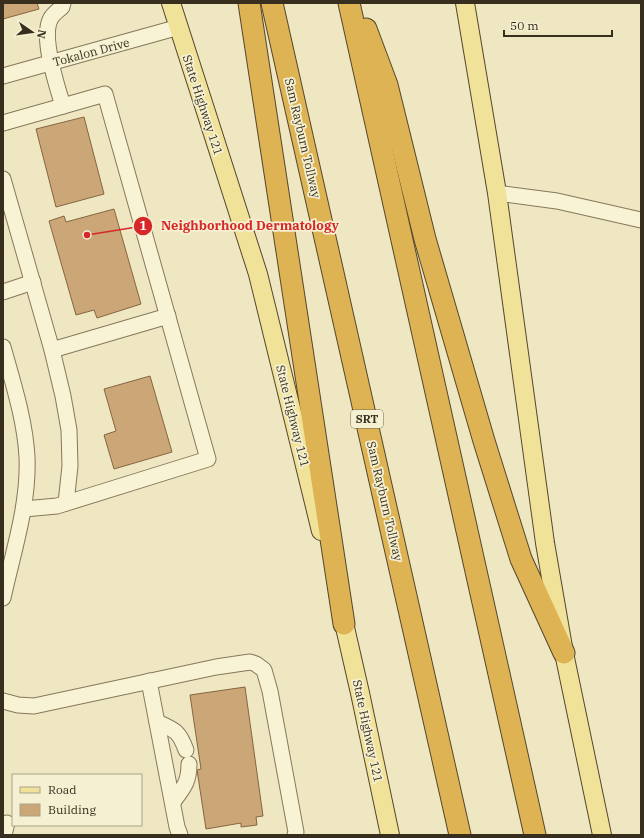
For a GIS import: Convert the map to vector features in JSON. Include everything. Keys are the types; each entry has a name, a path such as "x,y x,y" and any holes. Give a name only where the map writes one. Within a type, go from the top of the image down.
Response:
{"highway":[{"path":"249,3 344,624"},
{"name":"Sam Rayburn Tollway","path":"272,3 460,835"},
{"path":"349,3 535,835"},
{"path":"356,3 387,86 426,239 484,441 521,559 564,652"}],"main road":[{"name":"State Highway 121","path":"171,3 258,274 344,624 390,835"},
{"path":"465,3 497,193 545,543 564,652 602,835"}],"street":[{"path":"63,3 62,7 51,17 47,32 50,63 63,106"},
{"name":"Tokalon Drive","path":"3,76 178,28"},
{"path":"3,123 105,94 208,459 57,506 24,509"},
{"path":"3,179 52,350 63,396 69,430 70,466 66,503"},
{"path":"497,193 557,201 641,220"},
{"path":"3,292 33,282"},
{"path":"52,350 168,316"},
{"path":"3,347 20,410 27,457 24,509 3,598"},
{"path":"3,701 18,705 34,706 216,667 250,662 256,664 264,670 270,690 296,832 295,835"},
{"path":"149,681 172,802 180,835"},
{"path":"157,722 173,729 178,733 188,757 189,776 172,802"}],"building":[{"path":"3,3 37,3 39,9 3,19"},
{"path":"84,117 104,194 56,207 36,129"},
{"path":"114,209 141,304 97,318 94,310 76,315 49,221 64,216 66,222"},
{"path":"150,376 172,452 114,469 104,435 116,431 104,389"},
{"path":"245,687 263,816 256,817 257,825 241,827 241,823 206,829 197,770 201,769 190,695"}],"place":[{"name":"Neighborhood Dermatology","path":"87,235"}]}
